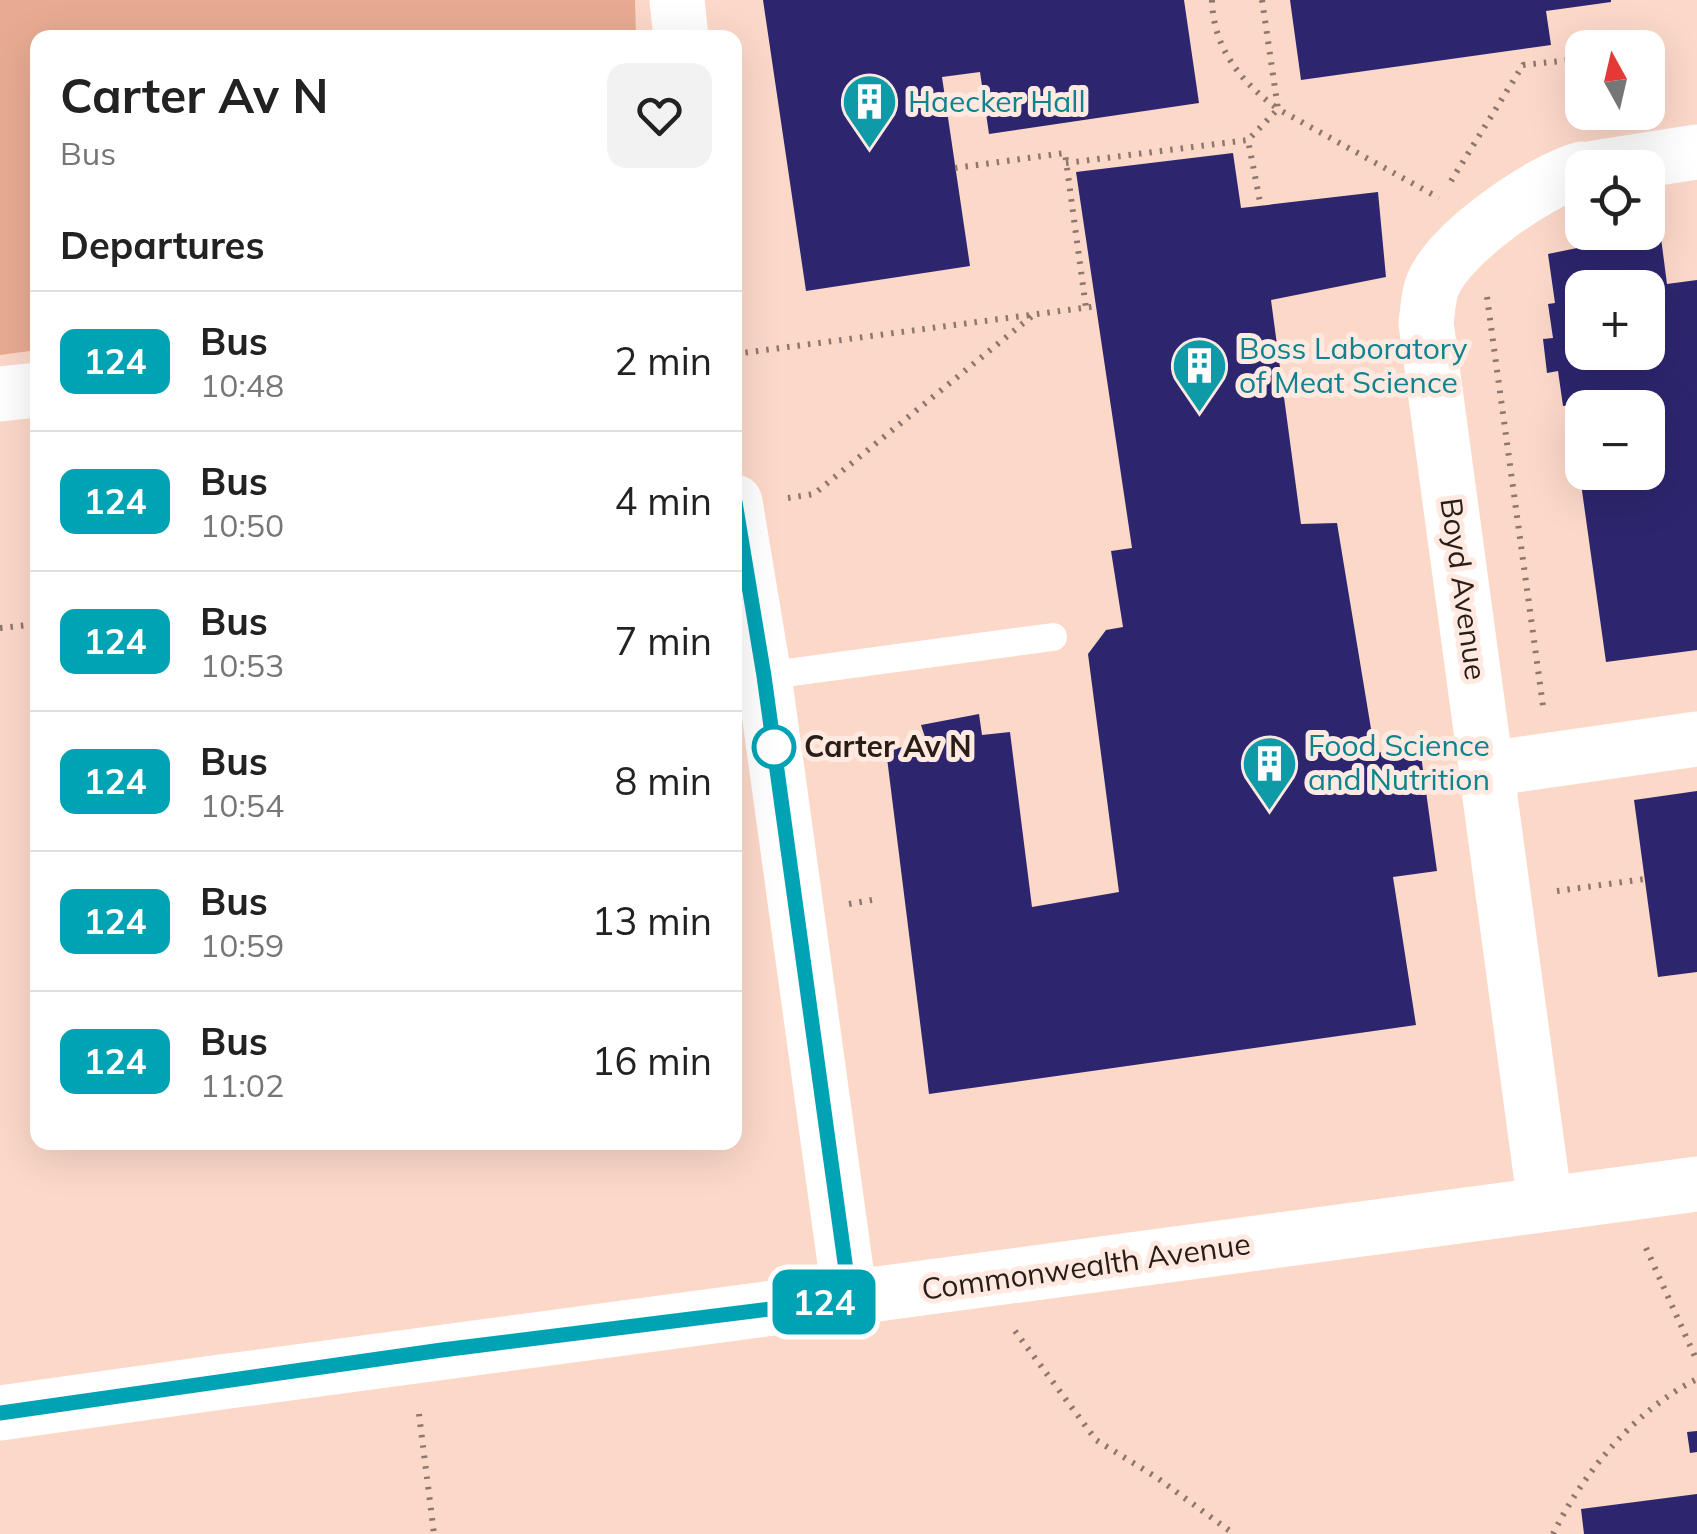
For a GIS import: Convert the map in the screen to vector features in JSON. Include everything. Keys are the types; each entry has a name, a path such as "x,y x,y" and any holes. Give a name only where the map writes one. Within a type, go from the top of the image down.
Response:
{"street":[{"path":"677,0 680,30"},
{"path":"1665,157 1697,152"},
{"name":"Boyd Avenue","path":"1545,1204 1426,323 1433,284 1464,244 1525,196 1565,177"},
{"path":"0,394 30,391"},
{"path":"746,502 764,676 850,1299"},
{"path":"1488,768 1697,738"},
{"name":"Commonwealth Avenue","path":"0,1412 1697,1184"}],"lane":[{"path":"764,676 1053,637"}],"path":[{"path":"1212,0 1232,68 1253,91 1278,109 1448,204"},
{"path":"1262,0 1278,109"},
{"path":"1066,163 1248,140 1278,109"},
{"path":"1248,140 1261,207"},
{"path":"955,168 1064,153 1086,308"},
{"path":"1485,281 1543,710"},
{"path":"742,353 1098,306"},
{"path":"746,502 814,494 1033,316"},
{"path":"0,628 30,625"},
{"path":"1505,898 1645,879"},
{"path":"1646,1248 1697,1361"},
{"path":"992,1279 1015,1332 1096,1440 1156,1477 1234,1534"},
{"path":"1553,1534 1568,1503 1604,1454 1678,1389 1697,1379"},
{"path":"420,1414 434,1534"}],"shaded area":[{"path":"0,0 635,0 636,30 30,30 30,351 0,355"}],"building":[{"name":"Haecker Hall","path":"763,0 1184,0 1199,103 989,134 980,72 942,77 970,266 806,291"},
{"path":"1290,0 1611,2 1546,11 1551,45 1301,80"},
{"name":"Food Science and Nutrition","path":"1233,153 1241,208 1378,192 1386,277 1271,300 1301,524 1337,523 1375,753 1420,748 1437,871 1393,877 1416,1025 929,1094 886,750 927,743 921,725 979,714 982,735 1010,732 1032,907 1119,892 1088,654 1106,630 1123,627 1111,551 1132,548 1076,172"},
{"path":"1568,250 1663,250 1667,284 1697,280 1697,650 1606,662 1582,490 1665,490 1665,390 1565,390 1563,406 1558,371 1547,373 1543,339 1553,338 1548,304 1555,303 1548,254"},
{"path":"1697,791 1697,972 1658,977 1634,800"},
{"path":"1697,1431 1697,1452 1690,1453 1687,1432"},
{"path":"1697,1494 1697,1534 1584,1534 1581,1509"}],"bus line":[{"name":"124","path":"0,1413 442,1350 850,1299 764,676 742,544"}],"place":[{"name":"Haecker Hall","path":"869,151"},
{"name":"Boss Laboratory of Meat Science","path":"1200,415"},
{"name":"Carter Av N","path":"774,747"},
{"name":"Food Science and Nutrition","path":"1269,812"}]}
